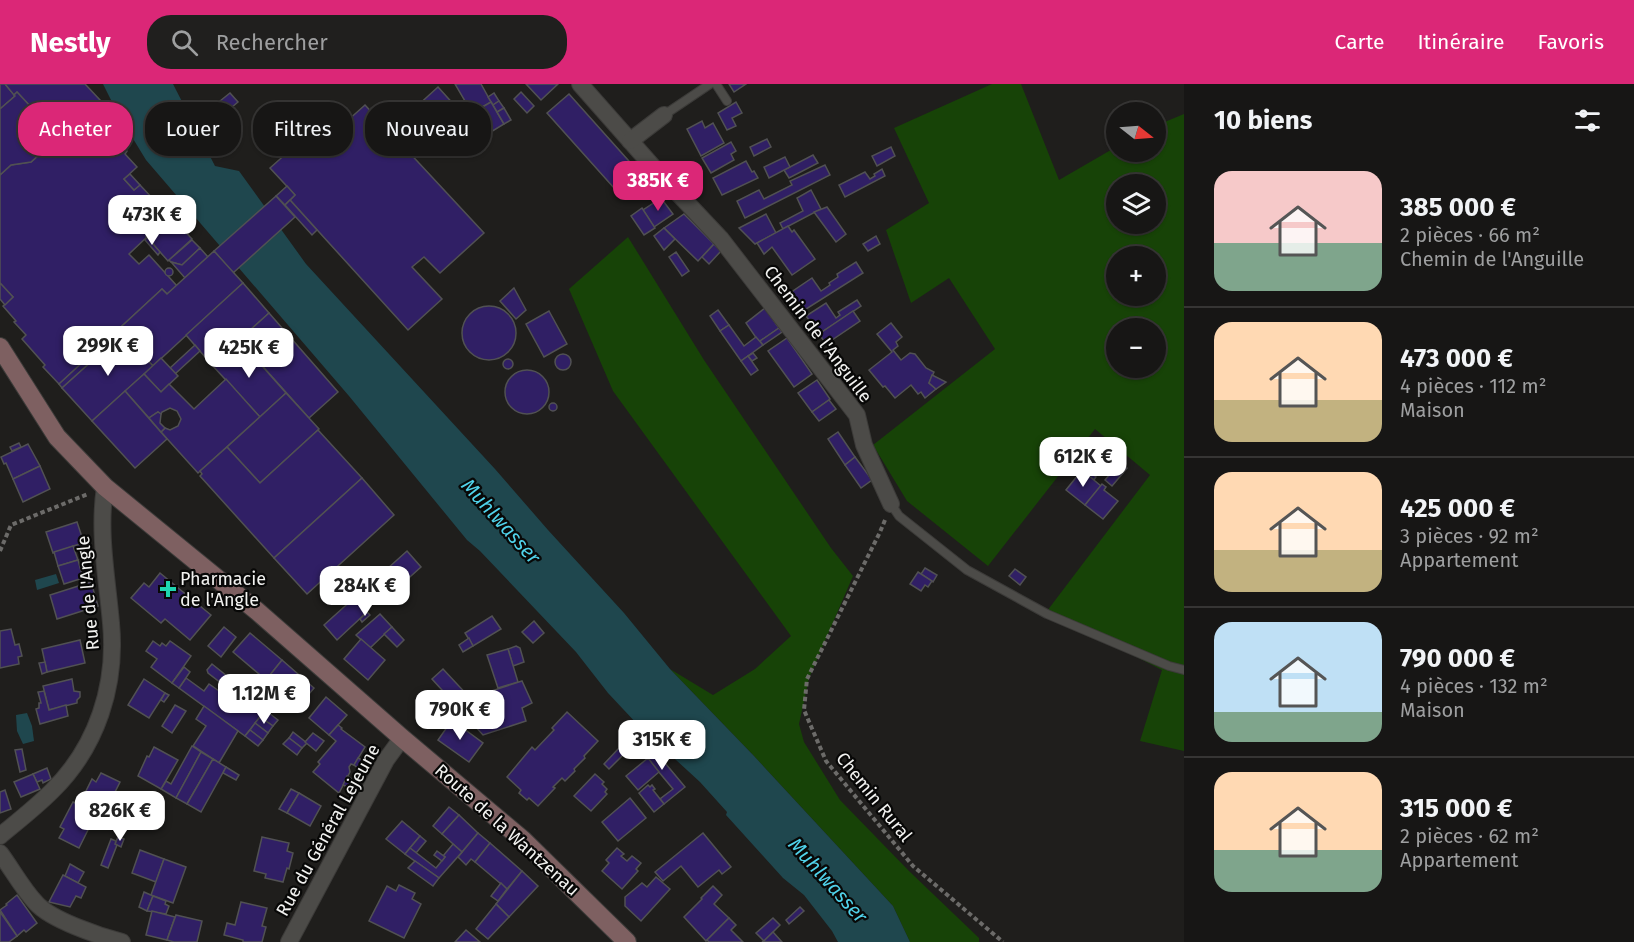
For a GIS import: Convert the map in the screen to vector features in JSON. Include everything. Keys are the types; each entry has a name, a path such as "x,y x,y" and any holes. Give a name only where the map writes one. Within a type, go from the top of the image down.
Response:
{"main road":[{"name":"Route de la Wantzenau","path":"0,347 57,437 105,486 257,611 523,840 627,942"}],"street":[{"name":"Chemin de l'Anguille","path":"580,84 721,239 857,415 864,445 891,504"},
{"path":"630,141 664,116"},
{"name":"Rue de l'Angle","path":"0,836 54,789 77,762 92,736 104,704 112,657 112,626 102,529 105,486"},
{"name":"Rue du Général Lejeune","path":"289,942 386,760 402,738"},
{"path":"0,853 37,904 52,916 122,942"}],"lane":[{"path":"664,116 710,84"},
{"path":"716,84 727,101"},
{"name":"Chemin de l'Anguille","path":"891,504 899,516 967,570 1047,614 1169,666 1184,670"}],"path":[{"path":"0,551 11,525 105,486"},
{"name":"Chemin Rural","path":"891,504 880,532 807,679 804,710 826,760 913,866 1003,942"}],"green space":[{"path":"992,84 1021,84 1059,180 1106,153 1106,162 1166,162 1166,121 1184,114 1184,751 1140,741 1162,670 1047,611 1150,475 1095,429 988,566 907,501 873,445 995,349 949,278 911,303 886,230 929,203 894,128"},
{"path":"628,237 704,360 831,548 853,576 809,678 799,724 804,742 840,800 979,938 979,942 910,942 893,906 670,669 713,695 755,669 791,636 613,391 569,289"}],"water":[{"name":"Muhlwasser","path":"103,84 173,84 182,102 145,102 145,156 210,156 215,166 239,171 306,264 495,469 624,613 670,669 893,906 910,942 838,942 804,895 783,878 726,815 727,812 700,782 638,725 608,693 576,652 467,540 349,396 146,160 133,139 133,102 112,102"},
{"path":"56,574 59,583 37,590 35,580"},
{"path":"27,713 34,741 23,744 17,731 16,715"}],"building":[{"path":"0,84 5,84 15,96 0,109"},
{"path":"5,84 85,84 100,100 98,102 26,102 17,92 14,95"},
{"path":"455,84 481,84 491,102 466,102"},
{"path":"526,84 558,84 541,100"},
{"path":"729,84 746,84 734,92"},
{"path":"438,87 452,102 422,102"},
{"path":"17,92 26,102 18,102 18,156 38,156 31,162 11,165 0,175 0,109"},
{"path":"521,92 534,106 527,113 514,99"},
{"path":"230,93 238,102 219,102"},
{"path":"494,93 499,101 493,105 488,97"},
{"path":"569,94 636,169 614,188 547,113"},
{"path":"499,101 504,108 497,112 493,105"},
{"path":"491,102 504,124 491,132"},
{"path":"736,102 742,113 732,118 736,126 727,130 718,113"},
{"path":"365,105 365,156 412,156 484,233 440,273 424,257 412,267 442,299 408,330 290,200 295,195 270,168 284,156 353,156 353,116"},
{"path":"504,108 511,120 504,124 497,112"},
{"path":"702,121 705,128 713,123 724,143 701,156 687,129"},
{"path":"767,139 771,147 754,156 750,147"},
{"path":"731,142 736,151 731,154 734,160 711,173 702,158"},
{"path":"891,147 895,156 877,166 872,156"},
{"path":"813,155 818,163 789,178 784,170"},
{"path":"38,156 127,156 137,167 124,179 134,190 140,185 169,216 129,254 139,264 149,255 177,286 167,294 162,289 59,384 22,339 26,335 3,306 13,297 0,283 0,175 11,165 31,162"},
{"path":"785,157 790,167 769,178 764,167"},
{"path":"746,161 758,178 722,195 713,178"},
{"path":"825,165 830,175 745,218 737,201 759,190 764,199 792,185 790,181"},
{"path":"882,169 885,176 845,197 839,185 865,172 870,179"},
{"path":"130,174 140,185 134,190 124,179"},
{"path":"287,186 295,195 285,205 276,196"},
{"path":"811,190 821,209 783,229 780,223 803,211 797,198"},
{"path":"276,196 295,217 233,273 214,251"},
{"path":"661,198 673,214 654,227 643,210"},
{"path":"290,200 317,230 312,235 285,205"},
{"path":"827,207 846,234 836,242 814,212"},
{"path":"642,208 655,228 644,235 631,216"},
{"path":"684,214 714,244 698,261 664,228"},
{"path":"766,214 776,233 755,244 739,228"},
{"path":"170,215 192,239 168,261 146,236"},
{"path":"788,226 792,232 794,230 815,259 792,275 772,247 764,254 757,243"},
{"path":"664,228 675,239 664,250 654,236"},
{"path":"876,236 880,244 868,251 863,244"},
{"path":"147,237 160,252 158,255 145,240"},
{"path":"192,240 200,248 182,265 169,260"},
{"path":"714,244 721,251 709,264 702,257"},
{"path":"200,248 208,257 185,278 171,262 182,265"},
{"path":"214,251 243,283 153,366 123,333 62,388 59,384 162,289 167,294"},
{"path":"676,252 689,271 682,276 669,257"},
{"path":"856,262 863,273 803,311 790,293 812,278 821,291 838,277 837,274"},
{"path":"169,268 173,272 169,276 165,272"},
{"path":"0,283 13,297 5,305 0,299"},
{"path":"243,283 269,313 212,365 186,335"},
{"path":"514,288 526,310 516,319 500,301"},
{"path":"857,300 861,306 819,334 806,316 826,303 836,318 840,315 838,312"},
{"path":"489,306 499,308 508,314 514,323 516,333 514,343 508,352 499,358 489,360 479,358 470,352 464,343 462,333 464,323 470,314 479,308"},
{"path":"765,308 779,328 759,342 746,323"},
{"path":"718,310 729,325 720,331 710,316"},
{"path":"549,311 567,344 544,357 526,324"},
{"path":"853,311 860,321 826,344 819,334"},
{"path":"269,313 338,392 309,418 239,340"},
{"path":"891,323 902,337 896,342 898,346 893,350 901,360 910,353 915,354 926,368 934,372 929,383 936,389 925,398 921,392 918,394 911,385 895,398 869,370 892,352 877,334"},
{"path":"729,325 744,346 756,337 763,345 741,361 720,331"},
{"path":"779,328 782,332 763,345 760,341"},
{"path":"123,333 153,366 92,421 62,388"},
{"path":"787,338 812,374 794,387 768,351"},
{"path":"239,340 286,393 260,417 212,365"},
{"path":"195,345 200,351 175,374 170,368"},
{"path":"753,353 757,358 752,361 748,356"},
{"path":"563,354 571,362 563,370 555,362"},
{"path":"748,356 758,370 751,375 741,361"},
{"path":"161,358 178,376 161,392 144,374"},
{"path":"508,359 512,360 512,368 508,369 504,368 503,364 504,360"},
{"path":"527,370 543,376 549,392 543,408 527,414 511,408 505,392 511,376"},
{"path":"144,374 161,392 169,384 194,409 226,379 260,417 198,473 161,432 165,428 170,430 178,426 181,419 177,411 170,408 149,418 125,391"},
{"path":"932,375 946,382 936,389 929,383"},
{"path":"817,380 830,399 812,412 798,393"},
{"path":"125,391 167,439 135,468 92,421"},
{"path":"286,393 319,429 260,483 227,447"},
{"path":"829,400 836,409 819,421 812,412"},
{"path":"553,403 557,407 553,411 549,407"},
{"path":"158,412 161,414 160,423 165,428 161,432 149,418"},
{"path":"318,430 362,478 274,558 200,476 202,474 200,471 227,447 260,483"},
{"path":"838,432 855,457 845,465 828,439"},
{"path":"19,443 21,447 12,451 10,447"},
{"path":"28,444 40,466 13,479 1,457"},
{"path":"1097,444 1120,462 1112,472 1089,453"},
{"path":"855,457 872,480 861,488 845,465"},
{"path":"1120,462 1127,468 1123,473 1116,467"},
{"path":"40,466 50,489 23,502 13,479"},
{"path":"1116,467 1123,473 1112,486 1105,480"},
{"path":"1085,468 1096,477 1094,480 1083,471"},
{"path":"1082,470 1101,486 1085,505 1066,490"},
{"path":"362,478 394,515 307,594 274,558"},
{"path":"1102,484 1106,487 1104,490 1118,501 1103,519 1085,505"},
{"path":"77,522 84,543 53,553 46,532"},
{"path":"84,543 86,548 74,551 73,546"},
{"path":"73,546 78,560 58,566 54,552"},
{"path":"407,551 421,567 391,594 377,578"},
{"path":"78,560 83,578 64,584 58,566"},
{"path":"925,568 937,575 933,582 921,574"},
{"path":"1015,569 1026,577 1020,585 1009,576"},
{"path":"918,572 932,581 921,591 910,584"},
{"path":"160,573 211,615 190,640 165,619 161,623 131,598 144,583 149,587"},
{"path":"91,582 98,606 57,619 50,595"},
{"path":"400,586 403,589 393,597 391,594"},
{"path":"354,598 367,612 337,640 324,625"},
{"path":"367,612 370,615 362,622 360,619"},
{"path":"380,614 392,627 370,648 356,635"},
{"path":"492,616 501,629 473,646 465,633"},
{"path":"534,621 544,633 533,643 522,632"},
{"path":"224,627 236,637 221,657 208,646"},
{"path":"392,627 404,640 397,647 384,634"},
{"path":"11,629 15,645 19,644 22,656 18,657 19,664 0,668 0,631"},
{"path":"250,633 282,660 266,680 233,652"},
{"path":"469,638 473,646 463,652 459,645"},
{"path":"361,639 385,660 368,680 344,659"},
{"path":"80,640 85,663 47,672 42,649"},
{"path":"153,641 160,646 162,643 166,646 170,641 191,656 172,683 151,667 157,659 146,651"},
{"path":"516,646 520,648 524,662 513,666 508,649"},
{"path":"508,649 518,682 498,688 487,655"},
{"path":"282,660 314,688 298,707 266,680"},
{"path":"45,662 47,672 42,674 39,663"},
{"path":"212,664 267,708 245,736 179,688 186,678 204,691 209,684 222,693 226,687 208,673 207,670"},
{"path":"184,667 190,672 179,688 172,683"},
{"path":"443,669 470,698 522,681 532,703 522,708 526,721 483,735 432,679"},
{"path":"72,679 74,691 80,692 77,703 49,710 43,686"},
{"path":"144,679 165,693 149,718 128,705"},
{"path":"252,682 259,687 252,696 245,691"},
{"path":"259,687 266,693 259,702 252,696"},
{"path":"44,691 49,710 66,705 68,716 40,724 36,709 41,703 38,692"},
{"path":"165,693 169,695 164,702 161,700"},
{"path":"326,697 347,715 329,735 309,718"},
{"path":"175,705 186,711 172,733 162,726"},
{"path":"454,705 459,711 454,716 449,710"},
{"path":"204,706 238,731 219,763 193,746 206,726 196,719"},
{"path":"265,710 278,720 273,726 260,717"},
{"path":"567,712 598,741 574,769 575,771 565,781 562,778 538,806 519,793 521,790 507,777 532,747 535,750 554,730 552,728"},
{"path":"260,717 273,726 268,733 255,723"},
{"path":"452,720 483,743 469,762 438,740"},
{"path":"255,723 268,733 263,740 250,730"},
{"path":"338,725 365,747 354,765 351,764 349,767 350,772 339,793 313,772 320,764 318,762 336,741 329,735"},
{"path":"250,730 263,740 258,746 245,736"},
{"path":"293,732 307,743 302,748 289,738"},
{"path":"313,733 324,741 316,751 305,742"},
{"path":"289,738 302,748 297,755 283,744"},
{"path":"646,740 685,787 664,804 660,799 673,789 638,747"},
{"path":"192,746 201,752 176,798 161,789 166,781 171,784"},
{"path":"154,747 178,760 161,789 138,776"},
{"path":"619,748 625,753 609,769 604,764"},
{"path":"22,749 26,770 20,772 15,750"},
{"path":"201,752 213,759 187,804 176,798"},
{"path":"358,758 362,760 358,768 354,765"},
{"path":"648,758 659,772 638,790 626,776"},
{"path":"213,759 226,767 201,812 187,804"},
{"path":"226,767 239,775 236,780 223,773"},
{"path":"47,768 51,779 43,783 42,780 37,782 33,774"},
{"path":"101,773 120,782 110,802 106,800 99,815 79,805 92,779 96,782"},
{"path":"33,774 40,789 21,797 14,782"},
{"path":"595,774 604,782 602,784 607,789 605,792 607,794 591,811 574,796"},
{"path":"347,776 352,779 348,787 343,785"},
{"path":"648,785 650,787 652,785 655,789 653,790 664,804 654,812 639,793"},
{"path":"291,789 299,793 287,813 279,809"},
{"path":"5,790 11,809 0,813 0,792"},
{"path":"299,793 321,806 310,826 287,813"},
{"path":"630,798 646,818 618,841 602,822"},
{"path":"73,802 94,812 79,848 59,838 64,829 60,827"},
{"path":"449,807 459,815 442,834 433,826"},
{"path":"459,815 478,833 462,852 442,834"},
{"path":"402,821 420,836 405,854 386,839"},
{"path":"478,833 490,843 475,862 471,859 466,865 458,857"},
{"path":"703,833 731,867 722,874 719,870 698,887 681,866 663,881 655,872"},
{"path":"420,836 426,841 416,853 410,848"},
{"path":"118,837 124,839 121,847 115,844"},
{"path":"262,837 289,843 287,851 293,853 283,882 265,878 266,874 254,871"},
{"path":"111,839 116,841 117,845 108,868 101,865"},
{"path":"490,843 522,871 507,889 475,862"},
{"path":"453,844 462,852 439,878 405,854 410,848 436,868"},
{"path":"617,848 624,854 621,856 627,861 632,856 641,863 636,869 638,871 622,889 602,871 609,863 606,860"},
{"path":"140,850 164,859 156,882 132,873"},
{"path":"437,851 445,857 442,861 434,855"},
{"path":"164,859 186,867 173,903 151,895"},
{"path":"415,861 439,878 433,886 408,868"},
{"path":"70,864 84,872 78,883 65,876"},
{"path":"522,871 538,886 509,917 496,904"},
{"path":"63,875 86,887 81,898 76,896 70,907 49,902"},
{"path":"656,877 670,889 641,921 625,906 625,897 642,883 647,887"},
{"path":"501,883 507,889 498,901 491,896"},
{"path":"399,885 415,893 412,899 421,904 404,938 369,921 387,886 396,891"},
{"path":"713,886 722,895 714,904 729,918 706,941 684,917"},
{"path":"144,892 153,896 147,911 139,907"},
{"path":"17,895 37,923 17,936 0,910"},
{"path":"153,896 166,901 165,904 169,906 166,914 147,911"},
{"path":"241,902 267,908 262,926 266,927 262,942 243,942 243,940 224,935 227,923 235,925"},
{"path":"496,904 509,917 488,939 476,929"},
{"path":"800,907 804,911 789,924 786,920"},
{"path":"152,911 175,917 167,940 146,935"},
{"path":"0,912 17,936 9,942 0,942"},
{"path":"176,915 202,921 197,942 167,940"},
{"path":"729,918 736,925 731,930 743,942 709,942 707,940"},
{"path":"773,918 780,925 764,941 756,933"},
{"path":"466,930 480,942 455,942"},
{"path":"773,932 782,942 762,942 764,941"}],"place":[{"name":"Pharmacie de l'Angle","path":"168,589"}]}
